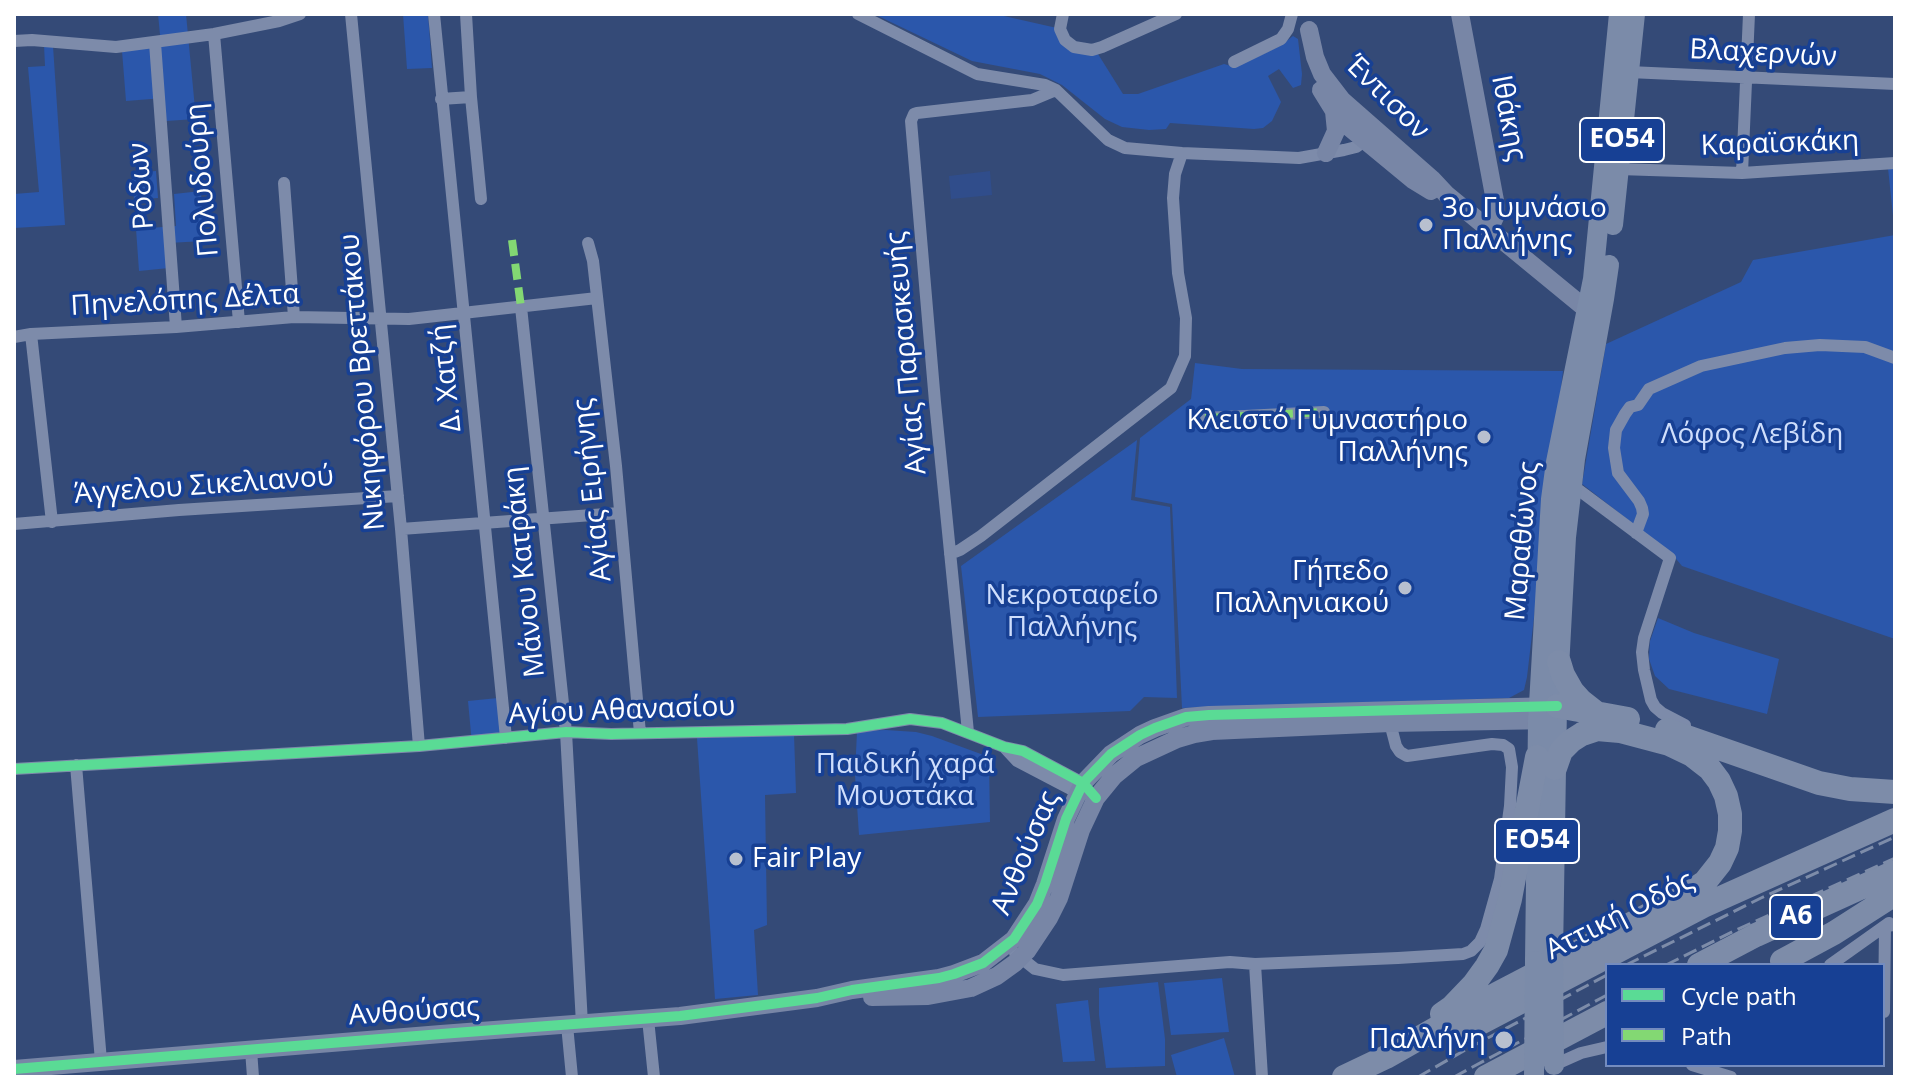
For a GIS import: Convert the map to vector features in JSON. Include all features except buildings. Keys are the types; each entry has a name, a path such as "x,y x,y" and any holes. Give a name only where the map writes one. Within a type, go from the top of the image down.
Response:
{"highway":[{"path":"1559,662 1572,691 1595,712"},
{"path":"1547,713 1595,712 1680,733 1830,786 1895,792"},
{"path":"1597,729 1612,729 1677,747 1710,769 1726,796 1730,831 1720,863 1705,882 1683,897 1497,994 1386,1057 1342,1077 1452,1007 1487,966 1496,950 1546,762 1571,741 1597,729"},
{"name":"Αττική Οδός","path":"1378,1077 1703,906 1895,820"},
{"name":"Α6","path":"1703,963 1756,935 1895,872"},
{"path":"1782,961 1834,933 1895,894"},
{"path":"1486,1077 1605,1014"},
{"path":"1521,1077 1605,1033"}],"main road":[{"name":"Μαραθώνος","path":"1547,713 1559,662 1566,537 1586,394 1619,14"},
{"name":"Μαραθώνος","path":"1534,1077 1544,958 1551,499 1556,462 1593,315 1606,289 1635,14"},
{"name":"Μαραθώνος","path":"1544,958 1554,1071"}],"street":[{"path":"14,41 116,47 214,34 300,14"},
{"name":"Νικηφόρου Βρεττάκου","path":"351,14 419,746"},
{"name":"Δ. Χατζή","path":"434,14 506,738"},
{"path":"466,14 481,199"},
{"path":"858,14 977,74 1045,85 1056,90 1115,144 1135,149 1292,158 1326,153 1335,145 1368,133"},
{"path":"1063,14 1060,29 1065,40 1074,47 1092,50 1176,14"},
{"path":"1234,62 1281,39 1292,14"},
{"name":"Ιθάκης","path":"1460,14 1496,206 1495,220 1489,230"},
{"path":"1742,173 1749,14"},
{"name":"Έντισον","path":"1309,28 1317,81 1334,111 1368,133"},
{"name":"Έντισον","path":"1309,28 1315,57 1326,80 1368,133 1420,184 1446,194 1593,315"},
{"name":"Πολυδούρη","path":"214,34 239,322"},
{"name":"Ρόδων","path":"155,43 176,327"},
{"name":"Βλαχερνών","path":"1629,72 1895,84"},
{"name":"Αγίας Παρασκευής","path":"968,732 911,121 917,113 1032,100 1056,90"},
{"path":"441,99 471,97"},
{"path":"1326,153 1336,131 1334,111"},
{"path":"950,554 981,536 1171,388 1185,356 1186,318 1178,273 1173,198 1175,174 1182,153"},
{"name":"Καραϊσκάκη","path":"1619,169 1742,173 1895,163"},
{"path":"284,183 294,317"},
{"name":"Αγίας Ειρήνης","path":"588,243 593,261 620,513 640,733"},
{"name":"Πηνελόπης Δέλτα","path":"14,337 294,317 409,319 597,298"},
{"name":"Μάνου Κατράκη","path":"521,307 566,732 574,1025 572,1077"},
{"path":"31,334 52,522"},
{"path":"1636,533 1642,508 1618,473 1614,448 1616,430 1625,414 1630,407 1638,405 1649,389 1701,366 1785,348 1820,345 1865,347 1895,358"},
{"path":"1205,418 1324,412"},
{"path":"1572,485 1670,558 1642,652 1648,690 1655,707 1676,722 1808,769 1834,776 1895,780"},
{"name":"Άγγελου Σικελιανού","path":"14,524 398,496"},
{"path":"401,529 620,513"},
{"name":"Ανθούσας","path":"14,1069 648,1019 817,998 940,995 971,988 997,976 1014,952 1040,935 1059,898 1081,830 1096,798 1114,776 1148,751 1194,734 1212,731 1547,713"},
{"name":"Ανθούσας","path":"1014,952 1014,939 1037,904 1080,788 1099,765 1125,744 1155,728 1186,717 1209,715 1547,713"},
{"name":"Αγίου Αθανασίου","path":"14,769 419,746 566,732 847,729 910,719 936,721 1004,747 1023,751 1096,798"},
{"name":"Ανθούσας","path":"1014,952 1035,969 1063,975 1230,962 1255,964 1463,954 1471,951 1480,942 1493,909 1507,836 1512,767 1509,749 1492,744 1407,756 1396,746 1390,723"},
{"path":"76,765 101,1061"},
{"path":"1833,963 1892,923"},
{"path":"1885,1001 1892,923"},
{"path":"1255,964 1262,1077"},
{"path":"648,1019 654,1077"},
{"path":"1554,1071 1581,1053 1605,1047"},
{"path":"251,1050 253,1077"},
{"path":"1698,1067 1731,1077"}],"green space":[{"path":"158,14 186,14 196,119 166,121 164,98 126,101 122,51 161,45"},
{"path":"403,14 428,14 432,68 407,69"},
{"path":"874,14 995,14 1057,28 1059,38 1098,54 1123,94 1138,94 1224,64 1235,67 1280,46 1293,36 1298,39 1301,85 1293,88 1279,69 1268,76 1281,102 1272,121 1263,128 1170,123 1166,129 1122,127 1105,119 1062,85 1040,74 972,61"},
{"path":"44,45 53,46 65,225 14,228 14,194 39,192 28,67 45,66"},
{"path":"1888,168 1895,168 1895,235"},
{"path":"156,171 158,198 134,200 132,173"},
{"path":"201,191 204,241 168,243 169,268 139,271 136,229 176,226 174,194"},
{"name":"Λόφος Λεβίδη","path":"1895,235 1895,639 1682,566 1672,554 1582,484 1606,344 1741,282 1753,260"},
{"path":"1195,363 1242,369 1563,371 1524,690 1509,698 1182,708 1172,504 1135,497 1140,438 1191,399"},
{"name":"Νεκροταφείο Παλλήνης","path":"1137,440 1131,500 1170,507 1177,698 1144,697 1130,711 978,717 961,566"},
{"path":"1658,618 1694,633 1779,659 1767,714 1669,689 1655,676 1649,659 1650,641"},
{"path":"498,698 503,741 472,744 468,701"},
{"name":"Παιδική χαρά Μουστάκα","path":"886,730 932,736 989,757 990,822 859,835 855,775 857,731"},
{"name":"Fair Play","path":"794,734 796,793 765,795 767,925 754,930 758,995 715,999 697,738"},
{"path":"1222,978 1229,1032 1171,1035 1164,983"},
{"path":"1158,982 1165,1066 1106,1068 1099,988"},
{"path":"1088,1000 1095,1061 1063,1062 1056,1004"},
{"path":"1224,1038 1235,1077 1177,1077 1171,1055"}],"shaded area":[{"path":"990,171 992,195 951,199 949,176"}],"railway":[{"path":"1630,963 1761,898 1895,837"},
{"path":"1670,963 1895,858"},
{"path":"1418,1077 1605,976"},
{"path":"1454,1077 1605,996"}],"marked path":[{"path":"512,240 521,307"},
{"path":"1205,418 1324,412"}],"cycle path":[{"path":"14,1069 680,1016 939,978 983,963 1014,939 1037,904 1066,819 1083,783 1111,754 1155,728 1186,717 1209,715 1557,706"},
{"path":"14,769 419,746 566,732 611,734 847,729 910,719 942,723 1004,747 1023,751 1083,783 1096,798"}],"place":[{"name":"3ο Γυμνάσιο Παλλήνης","path":"1426,225"},
{"name":"Κλειστό Γυμναστήριο Παλλήνης","path":"1484,437"},
{"name":"Γήπεδο Παλληνιακού","path":"1405,588"},
{"name":"Fair Play","path":"736,859"},
{"name":"Παλλήνη","path":"1504,1040"}]}
